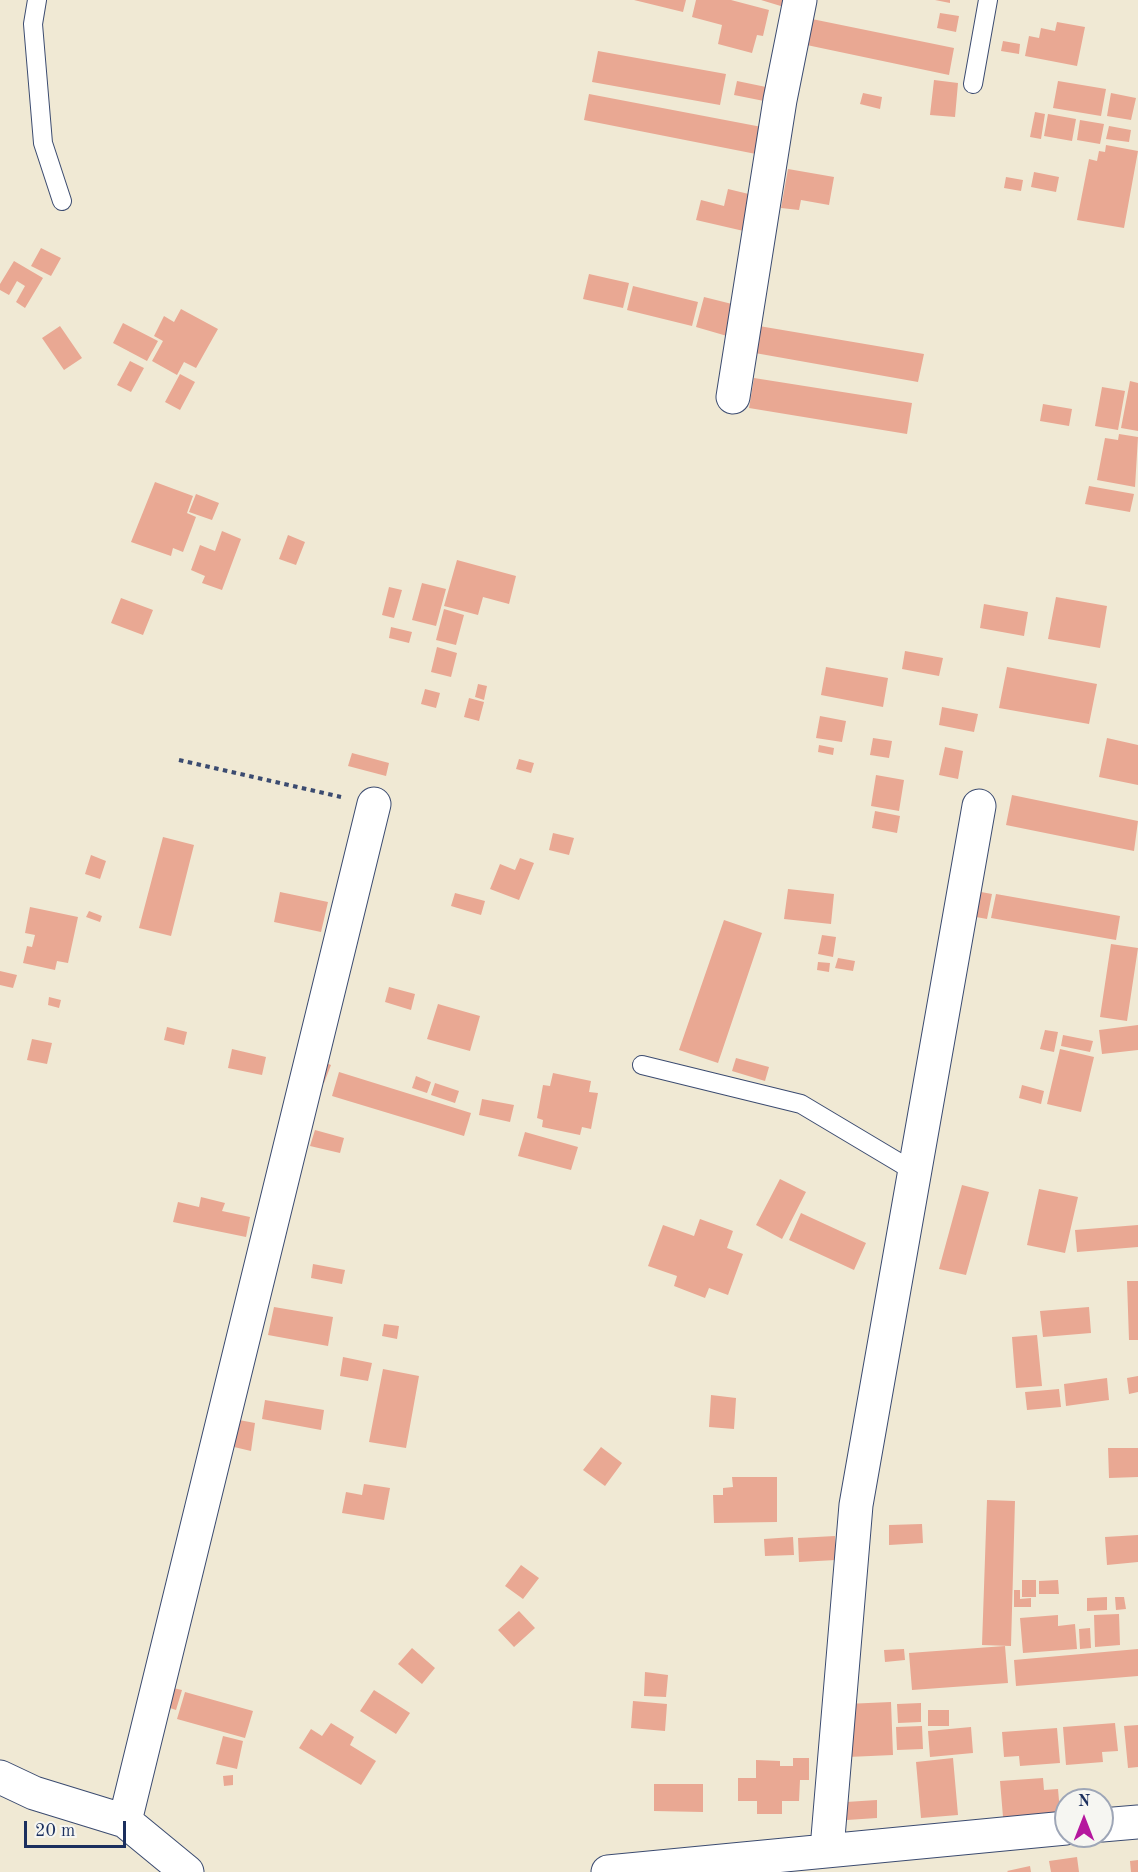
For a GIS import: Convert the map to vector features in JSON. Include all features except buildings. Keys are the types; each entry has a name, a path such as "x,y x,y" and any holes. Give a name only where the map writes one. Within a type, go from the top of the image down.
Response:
{"street":[{"path":"733,398 780,100 800,0"},
{"path":"125,1821 374,804"},
{"path":"827,1849 856,1505 979,806"},
{"path":"0,1777 34,1793 125,1821 187,1872"},
{"path":"1114,1824 1138,1822"},
{"path":"608,1872 827,1849 1054,1829"}],"lane":[{"path":"37,0 33,24 43,143 62,201"},
{"path":"973,84 988,0"},
{"path":"642,1065 801,1104 915,1172"}],"path":[{"path":"178,760 374,804"}]}
